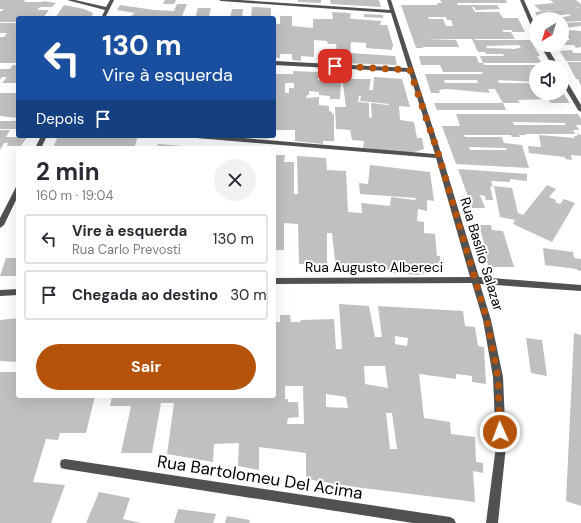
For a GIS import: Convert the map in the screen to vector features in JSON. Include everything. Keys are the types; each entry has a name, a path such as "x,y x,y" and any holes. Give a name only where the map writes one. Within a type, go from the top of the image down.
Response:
{"street":[{"path":"68,0 108,9"},
{"path":"104,16 112,0"},
{"path":"221,0 392,12"},
{"name":"Rua Basílio Salazar","path":"389,0 410,70 439,156 474,280 487,320 498,377 501,446 492,523"},
{"path":"522,0 529,16"},
{"path":"276,63 410,70"},
{"path":"569,90 581,110"},
{"path":"220,138 439,156"},
{"path":"0,225 16,193"},
{"name":"Rua Augusto Albereci","path":"276,281 474,280 581,288"},
{"path":"0,293 16,292"},
{"name":"Rua Bartolomeu Del Acima","path":"66,464 450,523"}],"building":[{"path":"0,0 25,0 24,2 44,1 56,3 52,7 40,7 37,10 49,10 44,16 16,16 16,22 0,22 0,12 4,9 0,9"},
{"path":"165,0 176,0 174,4 163,4"},
{"path":"298,0 321,0 321,3 298,2"},
{"path":"330,0 379,0 381,7 331,4"},
{"path":"440,0 506,0 507,3 457,3 458,5 497,5 500,9 476,10 472,7 475,12 499,12 503,18 518,18 525,32 502,30 504,32 511,32 515,39 475,40 529,40 529,52 538,52 540,56 537,56 540,60 529,60 529,63 483,63 480,56 504,56 503,54 486,54 485,52 478,52 472,39 425,39 456,40 459,47 416,48 401,5 438,5 437,3 442,3","holes":["428,17 446,17 447,20 451,20 453,26 446,26 443,19 429,19","519,45 521,48 516,48 517,49 487,48 486,46"]},
{"path":"550,0 576,0 581,4 581,21 569,22 569,16 571,16 569,12 535,12 564,9 541,11 534,5 554,3"},
{"path":"177,4 187,4 182,16 131,16 135,13 117,10 120,5 154,10 174,11"},
{"path":"64,5 84,9 93,13 92,16 56,16"},
{"path":"252,7 271,8 271,16 251,16"},
{"path":"198,8 211,8 209,16 196,16"},
{"path":"232,9 243,9 242,16 230,16"},
{"path":"332,12 350,13 351,16 349,18 381,21 380,25 387,25 393,45 392,50 366,48 366,43 351,42 350,53 395,56 397,65 344,63 345,53 337,52 336,44 328,44 327,41 314,40 314,57 301,56 301,61 292,60 292,54 280,54 280,58 276,57 276,24 280,24 280,16 292,16 292,26 313,28 313,19 333,19"},
{"path":"364,14 383,15 383,18 364,17"},
{"path":"581,22 581,26 569,28 569,23"},
{"path":"0,23 16,23 16,63 0,63 0,37 4,37 7,33 0,33"},
{"path":"569,30 581,31 581,47 576,48 574,45 569,45"},
{"path":"569,50 572,50 573,53 581,53 581,61 565,60 561,52 569,52"},
{"path":"419,56 476,56 479,63 483,63 484,65 529,65 529,82 498,80 499,83 529,83 529,100 518,100 520,103 503,103 495,89 488,89 490,93 447,89 439,90 440,93 431,93 425,74 483,74 482,72 443,72 440,65 421,65","holes":["444,80 477,80 478,83 445,83"]},
{"path":"569,62 581,62 581,86 578,79 576,79 569,66"},
{"path":"13,65 16,65 16,83 2,83 7,77 2,77 0,80 0,69 10,69"},
{"path":"293,71 318,72 318,80 341,81 340,99 330,99 330,96 319,95 319,92 309,91 309,95 307,95 306,98 319,97 319,105 329,106 329,111 334,114 334,141 323,141 323,144 295,141 295,130 276,130 276,74 293,74","holes":["285,83 294,83 294,88 289,88 289,93 285,93"]},
{"path":"342,77 348,77 348,79 371,79 369,90 373,90 374,77 402,79 410,107 399,106 400,120 414,122 417,138 422,138 424,149 412,153 363,148 364,141 352,140 350,130 336,129 335,107 346,107","holes":["359,96 361,96 360,101 389,104 371,103 372,118 369,117 369,103 358,102"]},
{"path":"0,93 16,93 16,118 0,116"},
{"path":"549,100 568,100 570,103 551,103"},
{"path":"434,103 503,103 506,110 437,110"},
{"path":"456,114 578,114 581,119 581,125 576,125 579,130 573,130 575,134 525,134 526,135 519,135 520,137 512,137 511,135 464,135 465,137 502,137 504,143 522,145 529,168 456,164 442,126 460,126","holes":["513,122 565,123 566,125 514,125","469,147 506,148 507,150 470,150"]},
{"path":"16,120 16,129 0,129 0,121 15,121"},
{"path":"0,130 10,130 6,137 26,138 21,146 7,146 8,143 4,143 0,150"},
{"path":"577,134 581,135 581,156 571,155 572,160 565,159 565,157 529,153 528,146 541,147 539,135 575,138 574,136 577,136"},
{"path":"57,138 137,138 135,146 54,146"},
{"path":"158,144 183,146 158,146"},
{"path":"276,155 285,155 284,162 294,162 294,194 298,194 297,156 326,158 327,170 346,171 348,212 362,213 361,203 390,206 391,197 415,200 416,198 360,194 359,183 368,184 370,165 430,172 434,201 427,200 427,211 418,209 417,221 424,222 424,233 435,234 437,256 440,256 440,264 431,272 418,275 394,273 393,270 364,268 365,272 336,270 332,233 327,233 327,264 299,264 298,224 284,223 284,250 276,250"},
{"path":"458,169 527,174 527,181 510,179 510,182 491,181 493,187 490,186 493,200 486,200 485,196 480,195 485,208 472,208"},
{"path":"547,185 556,189 549,197 556,200 555,202 560,204 564,199 575,203 552,242 513,224 515,220 500,217 494,186 512,188 518,213 523,215"},
{"path":"479,225 491,225 492,230 503,231 514,267 488,267 488,263 484,263 482,254 487,254"},
{"path":"543,248 573,252 574,258 581,259 581,271 577,269 545,265"},
{"path":"6,258 16,258 16,276 0,276"},
{"path":"339,304 369,306 375,337 382,337 378,306 463,311 465,326 475,327 478,346 484,347 486,384 472,382 472,376 456,374 456,379 419,374 424,418 450,422 451,434 475,437 476,462 483,463 483,473 473,471 475,502 355,487 306,479 306,453 259,447 259,470 238,466 239,443 214,444 213,462 167,454 174,403 161,403 152,453 121,453 131,406 110,406 112,398 276,398 276,322 280,322 280,315 290,315 291,322 300,322 301,320 334,319 336,349 342,349","holes":["395,336 408,338 407,346 395,344","364,366 385,366 388,388 365,384","285,386 303,386 304,424 287,424 288,418 299,417 298,402 288,402 288,399 285,399","326,394 346,397 348,408 326,407","386,413 392,413 397,449 390,449"]},
{"path":"16,318 16,362 0,361 0,320"},
{"path":"574,333 581,335 581,506 566,501"},
{"path":"526,338 542,340 547,376 531,373"},
{"path":"0,372 16,372 16,398 95,398 86,433 60,433 58,440 46,439 33,482 65,485 51,523 0,523"},
{"path":"99,492 130,498 123,519 141,523 86,523"},
{"path":"178,509 216,514 213,523 174,523"},
{"path":"227,516 250,520 249,523 225,523"}],"route":[{"path":"335,66 410,70 439,156 474,280 487,320 498,377 500,432"}]}
